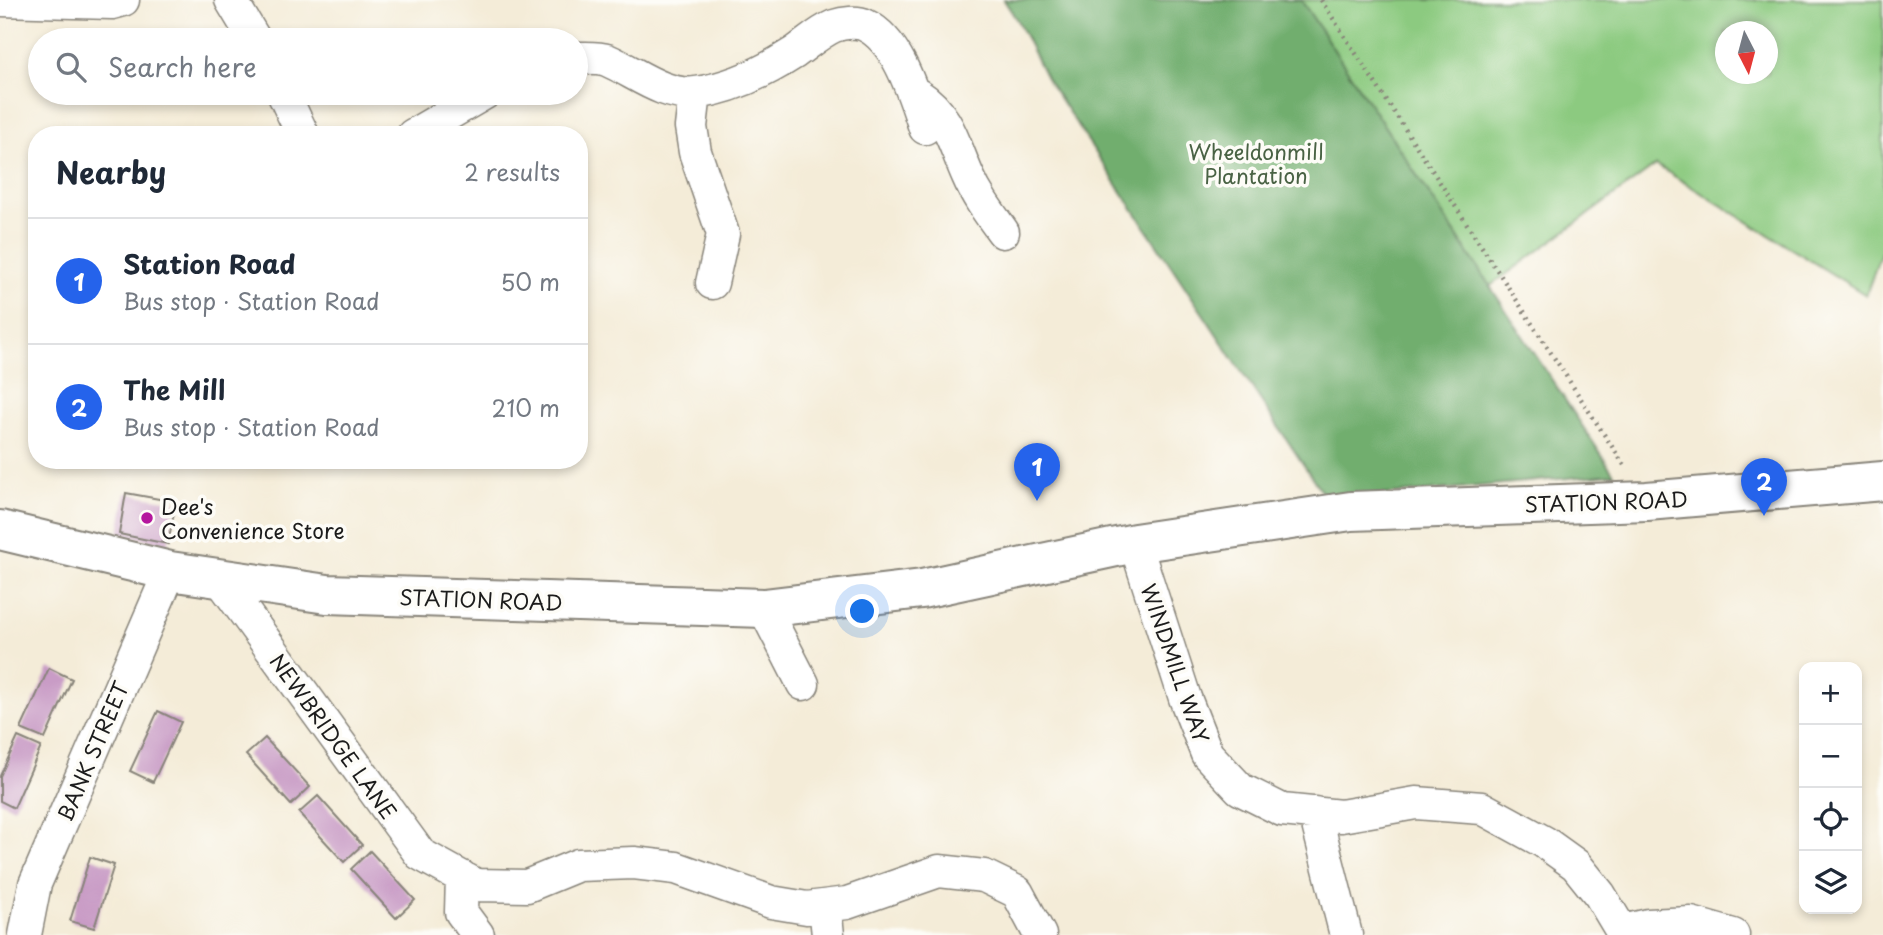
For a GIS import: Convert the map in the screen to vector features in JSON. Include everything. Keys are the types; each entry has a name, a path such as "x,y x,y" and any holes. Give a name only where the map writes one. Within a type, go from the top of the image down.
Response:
{"main road":[{"name":"STATION ROAD","path":"0,530 170,571 327,594 764,608 922,589 1135,543 1351,511 1647,501 1883,481"}],"street":[{"path":"0,0 112,3 124,0"},
{"path":"231,0 248,28"},
{"path":"588,58 605,59 677,93 695,93 752,75 792,54 831,27 844,23 863,23 879,35 891,50 913,91 925,128"},
{"path":"913,91 937,109 946,122 975,190 1003,232"},
{"path":"695,93 691,127 695,152 723,234 712,283"},
{"path":"289,105 299,126"},
{"path":"428,126 464,105"},
{"name":"WINDMILL WAY","path":"1135,543 1185,698 1207,754 1240,789 1282,810 1340,816 1416,803 1482,808 1544,842 1576,865 1601,895 1623,933"},
{"name":"BANK STREET","path":"25,935 35,884 170,571"},
{"name":"NEWBRIDGE LANE","path":"220,580 420,854 469,881"},
{"path":"764,608 803,684"},
{"path":"1315,813 1346,935"},
{"path":"478,935 461,912 469,881 527,886 578,865 634,863 676,868 771,902 807,908 826,920 847,903 939,871 984,876 1017,892 1040,935"},
{"path":"1623,933 1648,925 1691,923 1733,935"}],"path":[{"path":"1321,0 1647,501"}],"green space":[{"name":"Wheeldonmill Plantation","path":"1004,0 1301,0 1614,474 1327,500 1046,78"},
{"path":"1301,0 1883,0 1883,247 1866,295 1656,165 1490,286"}],"building":[{"name":"Dee's Convenience Store","path":"126,493 176,502 168,544 119,534"},
{"path":"49,668 72,679 45,739 21,729"},
{"path":"158,711 181,722 153,782 130,771"},
{"path":"18,737 41,747 14,808 0,801 0,776"},
{"path":"265,738 310,787 291,805 246,755"},
{"path":"318,796 362,845 344,862 299,813"},
{"path":"370,851 415,900 396,918 351,869"},
{"path":"90,857 114,865 94,928 70,921"}],"place":[{"name":"Station Road","path":"1037,501"},
{"name":"The Mill","path":"1764,516"},
{"name":"Dee's Convenience Store","path":"147,518"}]}
